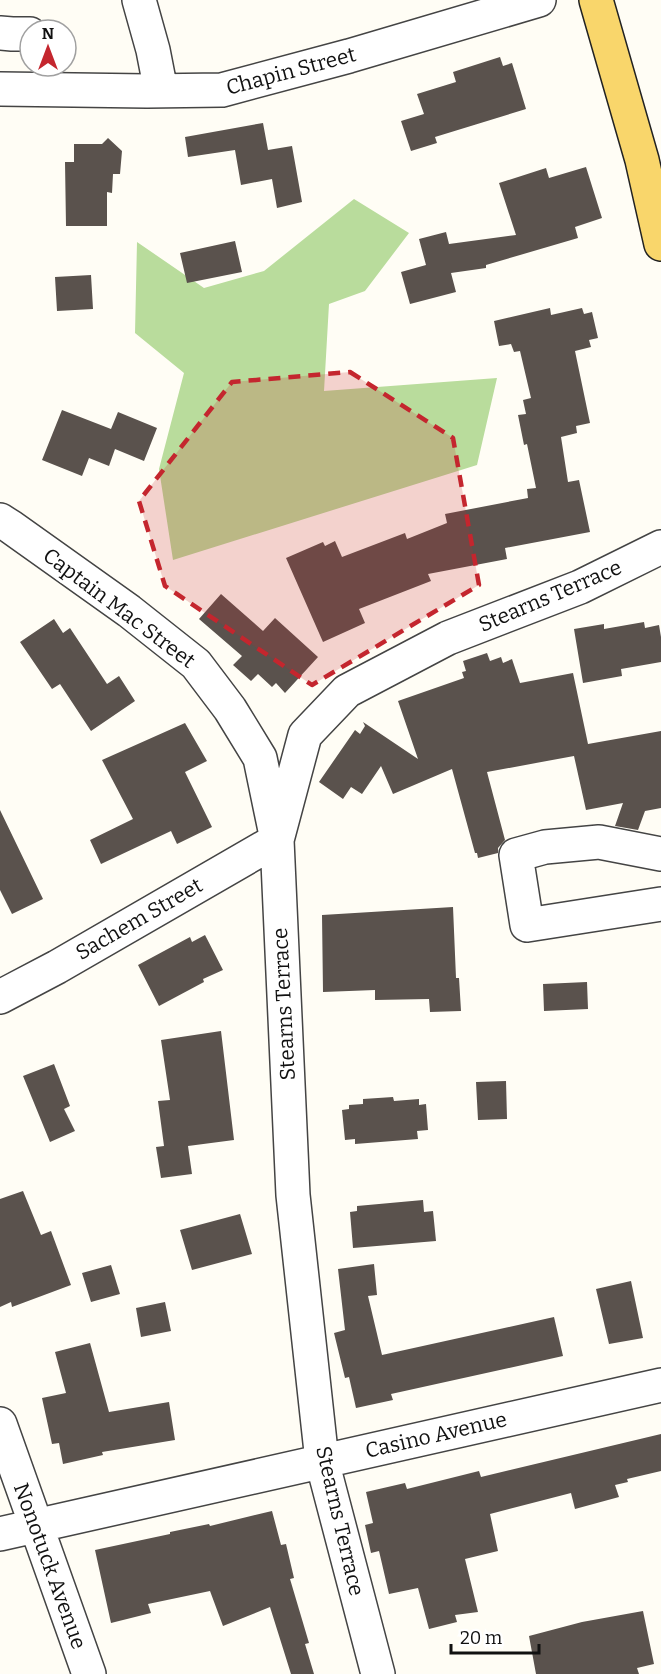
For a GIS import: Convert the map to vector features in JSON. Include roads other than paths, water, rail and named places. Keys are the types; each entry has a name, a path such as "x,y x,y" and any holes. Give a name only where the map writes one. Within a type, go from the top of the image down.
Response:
{"main road":[{"path":"596,0 652,160 661,244"}],"street":[{"path":"140,0 161,91"},
{"name":"Chapin Street","path":"0,89 222,90 349,56 539,0"},
{"path":"0,33 18,34"},
{"name":"Captain Mac Street","path":"0,520 119,604 196,664 231,709 260,758 277,840"},
{"name":"Stearns Terrace","path":"378,1674 322,1461 293,1194 277,840 305,735 347,691 448,638 580,587 661,547"},
{"name":"Sachem Street","path":"0,997 57,967 277,840"},
{"path":"661,854 599,842 545,847 516,855 527,925 661,904"},
{"name":"Casino Avenue","path":"0,1534 661,1385"},
{"name":"Nonotuck Avenue","path":"0,1424 89,1674"}]}
